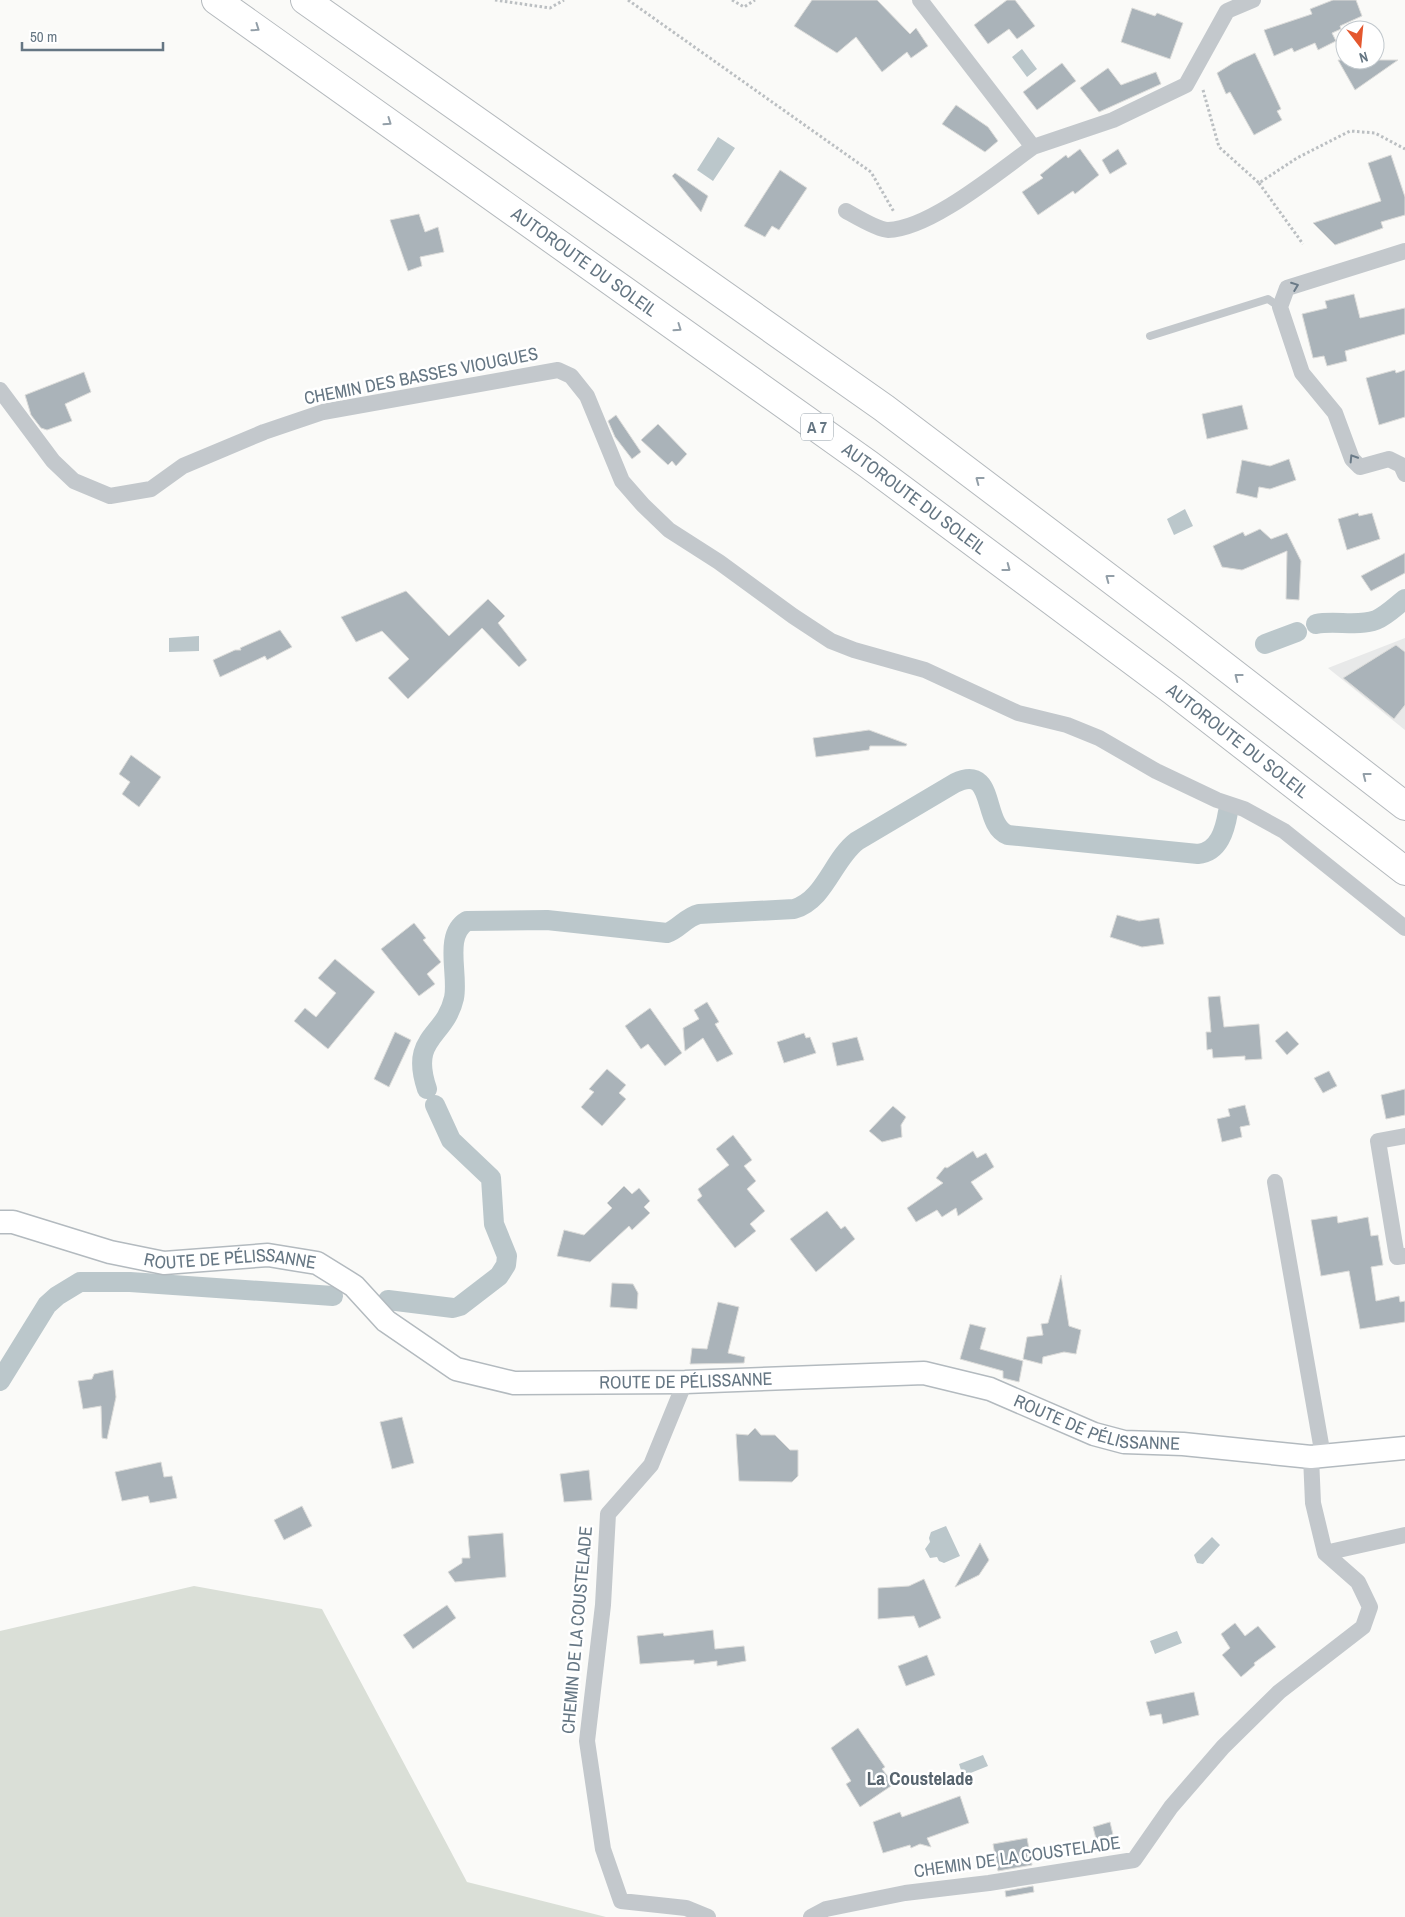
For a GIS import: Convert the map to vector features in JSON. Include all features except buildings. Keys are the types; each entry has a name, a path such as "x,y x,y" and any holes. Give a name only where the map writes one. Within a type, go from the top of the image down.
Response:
{"highway":[{"name":"AUTOROUTE DU SOLEIL","path":"216,0 868,464 1173,691 1405,871"},
{"path":"305,0 884,408 1171,625 1405,806"}],"street":[{"path":"920,0 1033,147"},
{"path":"846,211 886,231 912,226 969,193 1033,147 1113,120 1186,85 1227,12 1253,0"},
{"path":"1405,251 1287,288 1280,307 1302,373 1335,413 1352,459 1360,468 1389,459 1401,465 1405,474"},
{"name":"CHEMIN DES BASSES VIOUGUES","path":"0,390 60,468 74,482 110,496 151,489 183,466 264,432 323,412 558,370 570,376 587,396 622,481 643,505 669,530 719,562 801,621 831,640 854,650 925,670 1018,713 1067,725 1099,738 1156,771 1218,800 1244,809 1284,831 1405,928"},
{"path":"1405,1136 1378,1141 1397,1257 1405,1256"},
{"path":"1275,1182 1317,1457 1314,1502 1325,1553 1405,1535"},
{"name":"ROUTE DE PÉLISSANNE","path":"0,1222 13,1222 110,1252 164,1263 268,1255 317,1263 354,1286 386,1321 456,1369 514,1383 685,1382 924,1373 990,1389 1094,1434 1124,1442 1183,1444 1317,1457 1405,1448"},
{"name":"CHEMIN DE LA COUSTELADE","path":"685,1382 651,1465 608,1514 603,1605 587,1741 602,1849 621,1901 686,1908 708,1917"},
{"name":"CHEMIN DE LA COUSTELADE","path":"811,1917 826,1909 905,1893 1134,1860 1171,1808 1223,1747 1279,1692 1363,1627 1370,1607 1358,1582 1325,1553"}],"lane":[{"path":"1150,336 1268,298 1280,307"}],"path":[{"path":"495,0 550,8 564,0"},
{"path":"628,0 871,172 903,228"},
{"path":"732,0 744,7 755,0"},
{"path":"1196,66 1219,147 1259,183 1303,244"},
{"path":"1259,183 1297,158 1350,131 1375,133 1405,149"}],"shaded area":[{"path":"1022,49 1037,69 1027,77 1012,57"},
{"path":"718,137 735,148 713,181 697,170"},
{"path":"1185,509 1193,526 1174,535 1167,519"},
{"path":"199,636 199,651 169,652 169,638"},
{"path":"1405,638 1405,730 1328,668"},
{"path":"946,1526 960,1556 944,1563 939,1561 937,1557 930,1558 925,1549 930,1542 931,1532"},
{"path":"1212,1537 1220,1545 1203,1564 1197,1563 1194,1555"},
{"path":"194,1586 322,1609 467,1882 606,1917 0,1917 0,1631"},
{"path":"1177,1631 1182,1643 1155,1654 1150,1641"},
{"path":"983,1755 988,1766 963,1776 959,1764"}],"waterway":[{"path":"1316,624 1369,622 1383,616 1405,599"},
{"path":"1265,644 1297,632"},
{"path":"427,1089 422,1058 425,1047 450,1011 455,989 454,945 460,927 467,921 547,920 667,933 699,914 794,909 814,897 841,858 857,841 955,783 968,779 977,781 983,788 994,820 1000,829 1008,835 1198,854 1216,845 1223,833 1228,812"},
{"path":"388,1300 453,1308 460,1306 499,1276 506,1265 507,1256 494,1224 491,1178 451,1140 435,1105"},
{"path":"0,1381 47,1305 57,1296 80,1282 130,1282 333,1296"}],"district":[{"name":"La Coustelade","path":"920,1778"}]}
